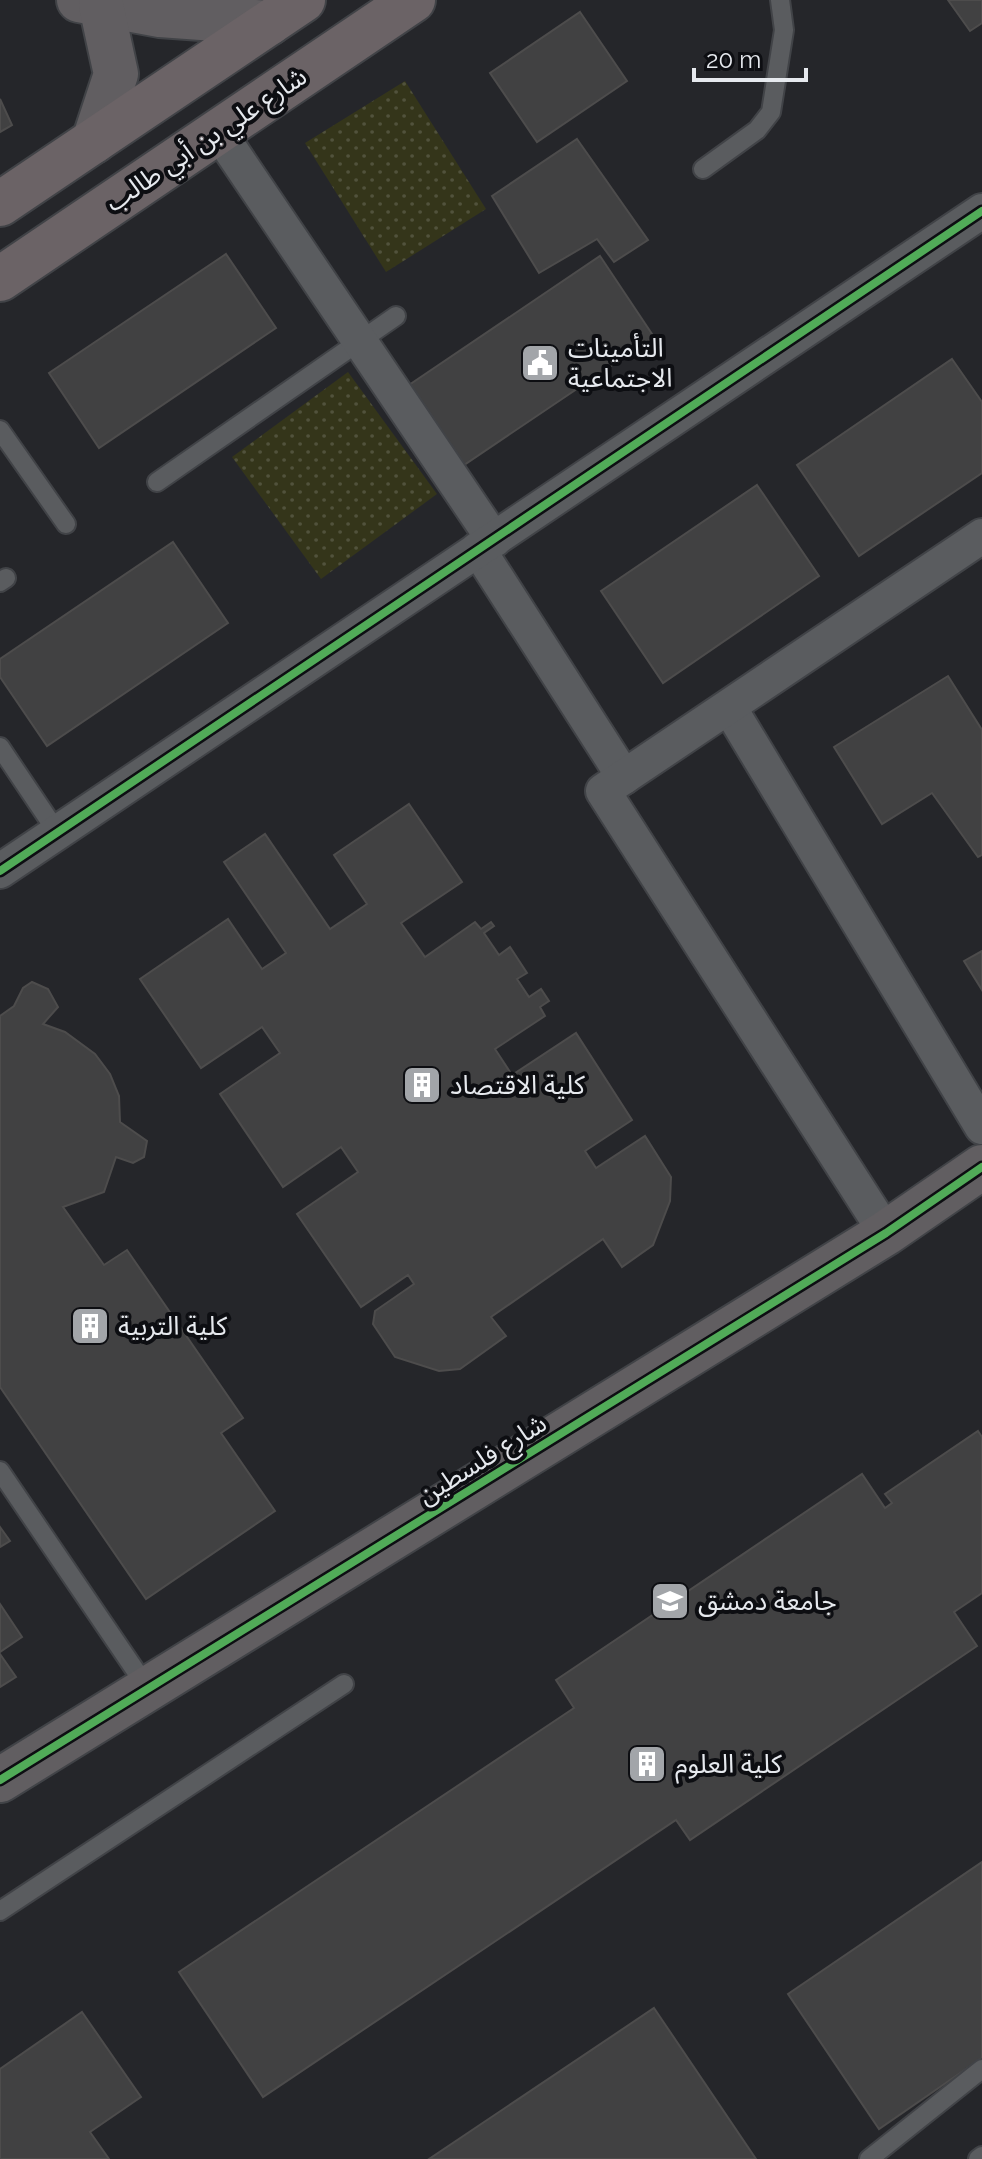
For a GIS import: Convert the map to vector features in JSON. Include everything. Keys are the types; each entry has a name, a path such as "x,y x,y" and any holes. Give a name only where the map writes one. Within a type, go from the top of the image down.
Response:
{"main road":[{"name":"شارع علي بن أبي طالب","path":"0,279 413,0"},
{"path":"0,204 286,11"}],"street":[{"path":"90,2 160,15 286,11"},
{"path":"90,2 116,74 94,141"},
{"path":"218,131 359,341 486,545 613,784 886,1233"},
{"path":"0,871 982,211"},
{"path":"613,784 982,536"},
{"path":"729,707 982,1127"},
{"name":"شارع فلسطين","path":"0,1780 886,1233 982,1167"}],"lane":[{"path":"703,169 757,130 771,112 784,30 780,0"},
{"path":"157,482 396,316"},
{"path":"0,430 66,524"},
{"path":"0,747 57,832"},
{"path":"0,1471 148,1689"},
{"path":"0,1911 344,1684"},
{"path":"869,2159 982,2069"}],"green space":[{"path":"405,81 486,209 386,272 305,143"},
{"path":"348,372 437,494 321,579 232,457"}],"building":[{"path":"948,0 982,0 982,23 970,31"},
{"path":"580,12 627,81 537,142 490,73"},
{"path":"0,99 12,125 0,132"},
{"path":"577,139 648,240 614,262 597,239 539,273 492,196"},
{"path":"226,254 276,328 99,448 49,373"},
{"path":"600,256 654,337 464,465 409,385"},
{"path":"952,359 982,402 982,473 859,556 797,465"},
{"path":"757,485 819,576 663,683 601,591"},
{"path":"173,542 228,623 47,746 0,677 0,659"},
{"path":"948,676 982,730 982,855 978,857 932,793 882,824 834,747"},
{"name":"كلية الاقتصاد","path":"409,804 462,882 401,923 425,957 475,922 481,929 491,922 494,926 484,933 499,955 510,947 527,973 517,979 529,997 541,989 549,1001 540,1007 545,1016 495,1049 512,1075 576,1033 632,1120 585,1151 596,1168 645,1136 671,1177 670,1201 653,1245 622,1267 603,1239 491,1317 506,1336 460,1369 439,1371 395,1357 373,1324 375,1311 414,1284 408,1275 361,1307 297,1214 358,1172 341,1147 283,1187 220,1094 280,1053 262,1027 201,1068 140,979 228,919 262,969 286,953 224,862 265,834 330,929 367,904 334,855"},
{"path":"982,951 982,990 964,961"},
{"name":"كلية التربية","path":"32,982 48,989 58,1007 43,1024 65,1032 95,1054 110,1074 119,1096 120,1122 147,1141 144,1157 133,1163 116,1157 104,1192 63,1207 104,1265 127,1250 243,1418 221,1433 275,1511 146,1599 0,1387 0,1016 14,1006 23,988"},
{"name":"كلية العلوم","path":"978,1431 982,1437 982,1593 954,1612 977,1646 690,1840 676,1820 263,2097 179,1972 574,1708 556,1680 862,1474 885,1508 892,1503 885,1494"},
{"path":"0,1527 10,1541 0,1547"},
{"path":"0,1604 22,1637 0,1652"},
{"path":"0,1654 16,1677 0,1687"},
{"path":"982,1862 982,2058 879,2129 788,1994"},
{"path":"654,2008 756,2159 429,2159"},
{"path":"82,2012 141,2097 90,2132 109,2159 0,2159 0,2069"}],"cycle path":[{"path":"0,871 982,211"},
{"path":"0,1780 886,1233 982,1167"}],"place":[{"name":"التأمينات الاجتماعية","path":"540,363"},
{"name":"كلية الاقتصاد","path":"422,1085"},
{"name":"كلية التربية","path":"90,1326"},
{"name":"جامعة دمشق","path":"670,1601"},
{"name":"كلية العلوم","path":"647,1764"}]}
